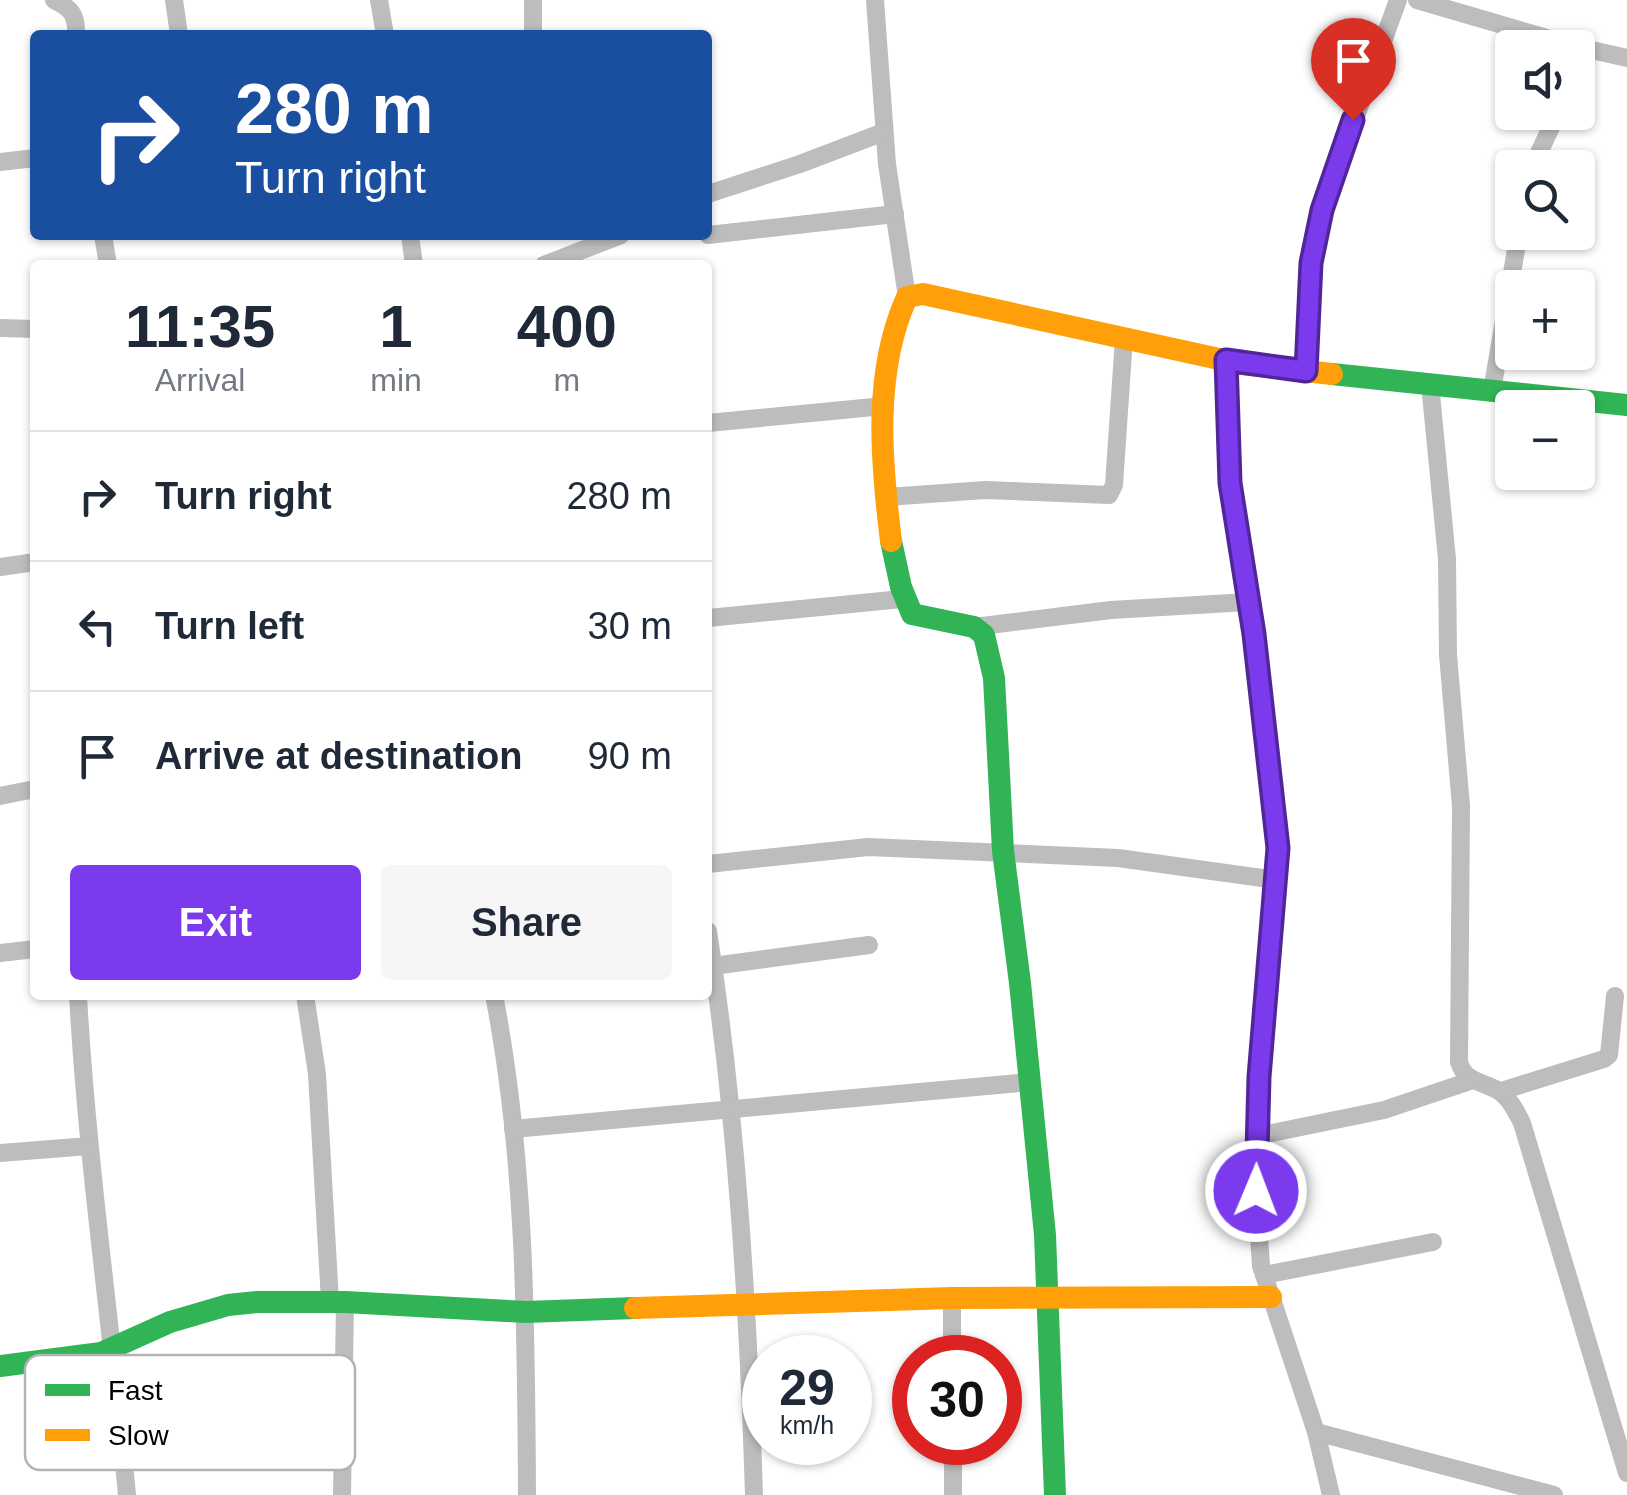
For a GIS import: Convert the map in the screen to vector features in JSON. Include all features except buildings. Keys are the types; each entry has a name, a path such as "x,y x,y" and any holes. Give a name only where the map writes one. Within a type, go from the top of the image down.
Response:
{"street":[{"path":"54,0 70,8 75,15 76,30"},
{"path":"174,0 179,30"},
{"path":"379,0 384,30"},
{"path":"533,0 533,30"},
{"path":"875,0 884,132 907,297 894,323 884,406 888,536 902,599 912,614 974,627 1111,610 1248,602"},
{"path":"1306,371 1311,263 1322,210 1398,0"},
{"path":"1416,0 1517,30"},
{"path":"1595,51 1627,58"},
{"path":"712,193 884,132"},
{"path":"0,162 30,159"},
{"path":"712,234 895,214"},
{"path":"557,260 608,240"},
{"path":"1492,391 1516,250"},
{"path":"907,297 924,294 1226,360 1627,405"},
{"path":"0,328 30,329"},
{"path":"887,497 985,490 1109,495 1114,485 1124,338"},
{"path":"1226,360 1230,483 1276,810 1277,880 1259,1077 1256,1191 1267,1286 1316,1432 1331,1495"},
{"path":"1430,384 1446,559 1448,654 1461,806 1459,1062 1462,1072 1473,1080 1501,1091 1522,1123 1627,1473"},
{"path":"712,423 884,406"},
{"path":"0,567 30,563"},
{"path":"712,618 902,599"},
{"path":"974,627 984,635 994,678 1003,851 1044,1235 1056,1495"},
{"path":"0,796 30,790"},
{"path":"712,864 868,847 1118,858 1277,880"},
{"path":"713,966 869,945"},
{"path":"0,953 30,950"},
{"path":"712,959 732,1108 737,1208 748,1305 754,1495"},
{"path":"1501,1091 1596,1063 1609,1055 1615,996"},
{"path":"78,1000 89,1146 115,1355"},
{"path":"306,1000 317,1074 338,1355"},
{"path":"495,1000 514,1128 526,1312 526,1495"},
{"path":"1257,1136 1384,1110 1473,1080"},
{"path":"514,1128 1030,1082"},
{"path":"0,1153 89,1146"},
{"path":"92,1355 170,1322 228,1305 257,1302 526,1312 1267,1286 1433,1242"},
{"path":"952,1298 952,1335"},
{"path":"0,1366 25,1364"},
{"path":"1316,1432 1554,1495"},
{"path":"953,1465 953,1495"},
{"path":"125,1470 127,1495"},
{"path":"341,1470 342,1495"}],"traffic: fast":[{"path":"1332,374 1627,405"},
{"path":"891,541 901,587 912,614 974,627 984,635 994,678 1003,851 1045,1235 1055,1495"},
{"path":"85,1355 101,1353 170,1322 228,1305 257,1302 345,1302 526,1312 635,1308"},
{"path":"0,1366 25,1363"}],"traffic: slow":[{"path":"891,541 884,480 884,386 896,326 907,297 923,294 1242,364 1332,374"},
{"path":"635,1308 952,1298 1271,1297"}],"route":[{"path":"1256,1191 1259,1077 1278,848 1254,634 1230,483 1226,360 1306,371 1311,263 1322,210 1353,120"}]}
